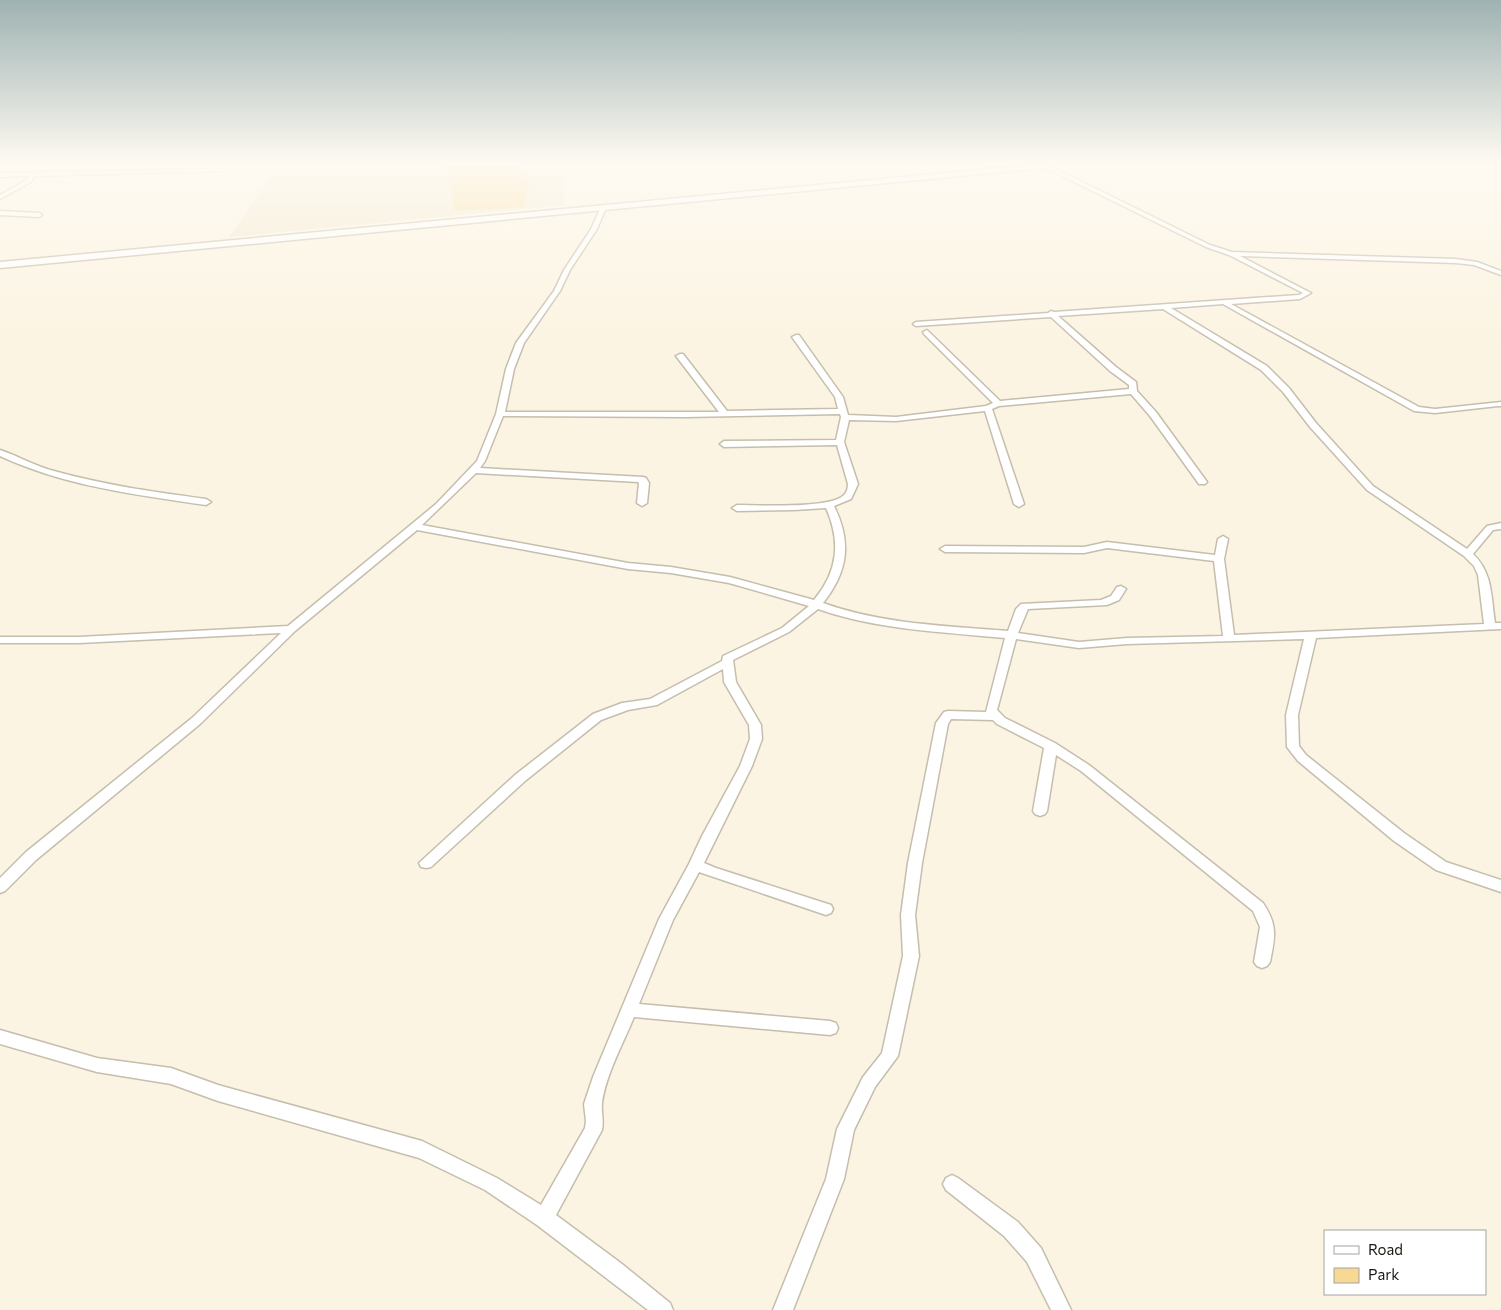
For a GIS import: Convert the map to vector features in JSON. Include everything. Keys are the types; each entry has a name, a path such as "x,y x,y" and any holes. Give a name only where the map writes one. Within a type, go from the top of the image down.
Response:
{"main road":[{"path":"0,265 411,226"}],"street":[{"path":"0,888 31,856 196,721 291,629 415,527 439,506 474,470 481,461 500,414 510,369 520,343 557,291 559,283 593,226"},
{"path":"916,324 1051,313 1300,297 1308,293 1169,226"},
{"path":"1230,254 1456,261 1475,263 1501,273"},
{"path":"1223,302 1417,409 1434,411 1498,404"},
{"path":"415,527 628,566 721,578 815,604 836,612 872,620 919,627 1012,635 1079,645 1127,641 1229,639 1496,627 1483,575 1479,565 1468,554 1370,488 1313,425 1286,390 1264,368 1163,306"},
{"path":"1051,313 1113,369 1133,384 1134,391 1202,482"},
{"path":"926,332 998,404"},
{"path":"737,508 830,506 847,498 853,484 840,442 844,414 839,397 796,337"},
{"path":"680,356 725,414"},
{"path":"500,414 844,414 896,419 988,408 998,404 1134,391"},
{"path":"988,408 1019,504"},
{"path":"724,444 840,442"},
{"path":"0,453 30,466 115,488 206,502"},
{"path":"474,470 638,479 643,480 644,483 642,503"},
{"path":"544,1218 594,1130 595,1096 666,919 696,865 746,766 756,739 755,725 730,682 726,663 727,658 797,622 815,604 832,581 841,561 842,547 839,528 830,506"},
{"path":"1468,554 1490,528 1501,526"},
{"path":"1223,539 1219,558 1229,639"},
{"path":"945,549 1084,550 1107,545 1219,558"},
{"path":"1120,589 1115,598 1104,603 1025,606 1019,612 1006,652 991,711 995,716 1051,746 1085,768 1258,907 1266,917 1268,927 1262,962"},
{"path":"0,640 79,640 291,629"},
{"path":"1310,634 1292,715 1293,747 1302,758 1399,837 1441,866 1501,886"},
{"path":"426,863 520,778 597,717 626,706 653,702 726,663"},
{"path":"783,1310 835,1179 846,1129 869,1082 890,1056 911,956 908,915 915,863 942,723 948,715 955,714 995,716"},
{"path":"1040,811 1051,746"},
{"path":"696,865 711,872 826,909"},
{"path":"629,1010 830,1028"},
{"path":"0,1037 97,1065 172,1076 226,1095 422,1150 491,1184 544,1218 663,1310"},
{"path":"952,1184 1017,1236 1034,1255 1061,1310"}],"shaded area":[{"path":"237,226 343,226 229,237"}]}
